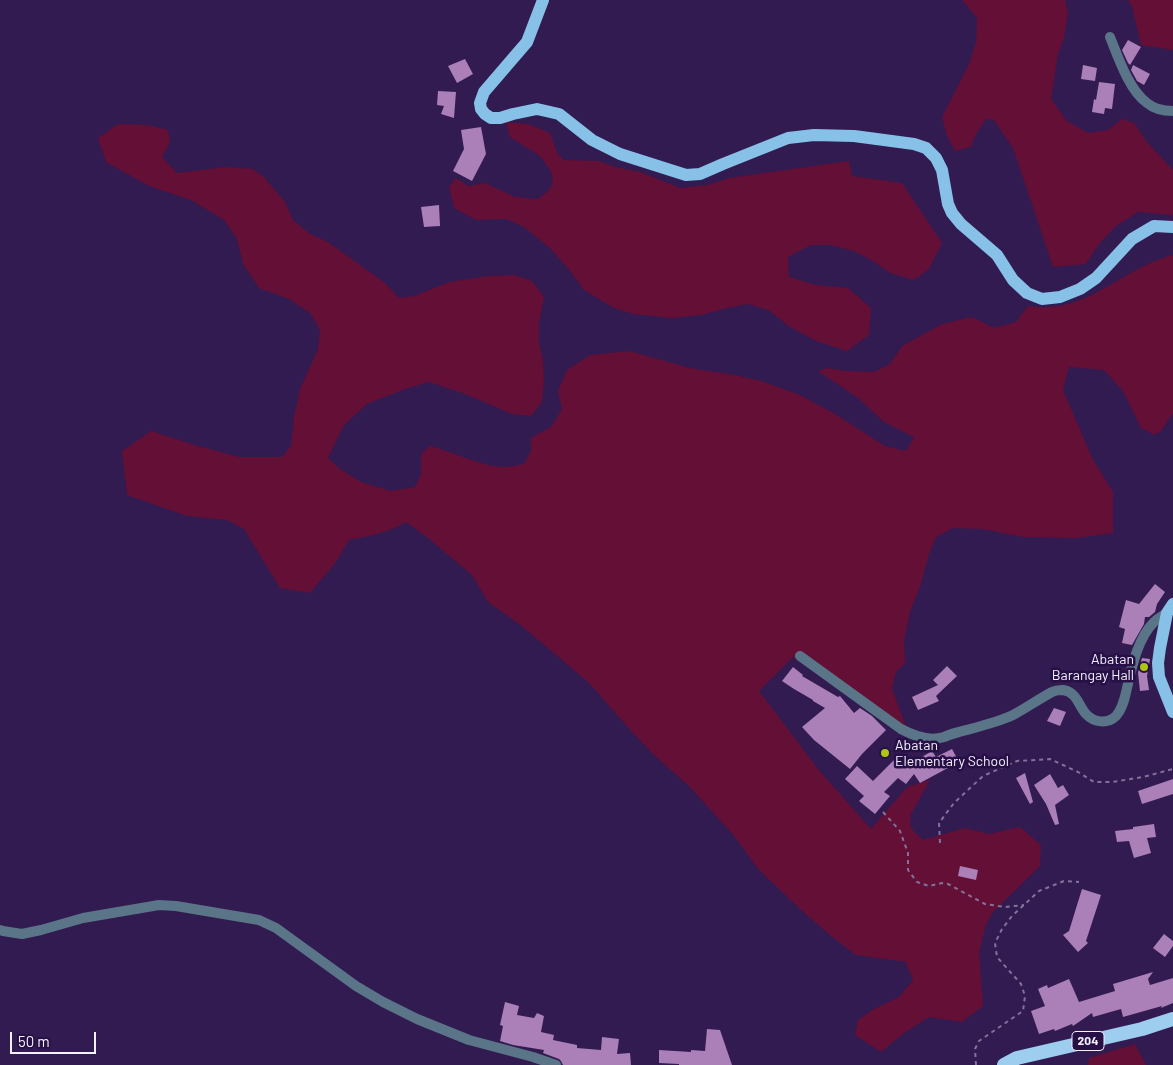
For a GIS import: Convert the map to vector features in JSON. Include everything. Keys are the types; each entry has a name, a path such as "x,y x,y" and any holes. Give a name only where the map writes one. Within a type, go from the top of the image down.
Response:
{"highway":[{"name":"204","path":"1004,1065 1017,1058 1142,1029 1173,1019"}],"main road":[{"path":"543,0 527,42 484,92 480,103 481,108 491,118 500,118 538,109 559,114 592,140 620,154 686,175 700,174 788,138 814,135 854,136 914,144 926,148 936,158 942,170 948,204 952,213 961,224 997,255 1013,280 1027,293 1042,300 1060,297 1080,289 1096,278 1132,239 1154,226 1173,227"},
{"path":"1170,608 1158,662 1159,677 1173,712"}],"street":[{"path":"1110,38 1123,70 1138,94 1146,103 1158,109 1173,111"},
{"path":"800,656 901,729 927,738 943,737 986,725 1012,715 1057,690 1065,690 1072,693 1086,714 1094,720 1102,722 1115,717 1120,711 1133,662 1145,634 1154,622 1170,608"},
{"path":"0,930 22,934 83,918 159,905 176,906 259,920 276,928 356,986 417,1019 469,1040 556,1065"}],"path":[{"path":"940,842 939,823 954,803 983,776 1017,761 1050,759 1094,782 1112,782 1173,770"},
{"path":"883,812 900,831 908,853 908,870 917,882 929,886 942,883 948,884 985,904 1004,907 1024,905"},
{"path":"976,1065 975,1050 979,1041 1023,1011 1025,996 1021,984 997,958 996,944 1002,929 1012,916 1039,891 1064,881 1079,882"}],"shaded area":[{"path":"961,0 1065,0 1068,13 1064,38 1058,54 1051,99 1067,121 1088,133 1108,130 1122,119 1134,123 1147,142 1173,170 1173,215 1138,212 1116,226 1099,244 1086,264 1053,267 1013,148 994,120 986,119 976,134 971,147 955,151 947,136 942,117 969,64 976,42 977,18"},
{"path":"1128,0 1173,0 1173,50 1141,45 1132,6"},
{"path":"506,122 528,124 550,133 557,153 564,160 599,161 615,167 640,172 680,188 708,185 729,178 849,161 852,176 902,183 942,243 929,269 914,280 890,273 854,251 829,245 811,245 788,257 789,277 816,285 848,288 871,308 869,335 847,351 816,341 790,327 768,310 748,304 701,315 672,318 633,314 614,308 584,290 551,249 524,227 506,219 476,220 454,208 449,187 456,178 468,186 485,183 515,197 538,199 550,189 553,179 550,170 540,156 510,137"},
{"path":"118,124 147,125 168,130 170,142 162,157 177,173 226,167 253,169 265,178 285,202 293,220 310,234 328,242 385,283 399,298 414,296 450,282 487,276 514,275 532,281 544,297 539,323 539,343 543,360 544,380 542,402 531,416 512,414 465,394 429,382 367,404 344,425 328,458 340,469 361,482 391,491 415,487 421,474 421,454 430,446 474,461 500,467 524,464 531,451 531,438 551,427 562,409 558,391 567,370 590,355 629,351 690,368 761,381 800,395 835,414 885,446 906,451 914,437 884,422 858,398 818,371 827,368 874,372 890,364 902,346 942,324 972,317 994,328 1016,322 1028,306 1049,307 1068,304 1104,289 1137,269 1173,255 1173,413 1161,431 1155,435 1141,428 1123,391 1104,370 1069,367 1063,390 1093,460 1113,492 1113,533 1077,538 1023,537 982,529 953,528 936,537 910,612 904,641 905,663 896,672 892,688 910,739 793,657 759,691 818,769 871,829 907,787 930,780 910,816 911,828 923,840 965,828 989,834 1020,827 1041,845 1040,866 992,913 986,925 979,952 983,1006 962,1022 929,1017 904,1033 881,1052 855,1035 858,1020 874,1009 899,997 913,980 905,961 856,955 801,910 758,869 735,837 690,787 654,755 589,683 523,627 488,602 472,575 406,522 385,531 349,540 336,562 310,593 280,588 244,529 227,520 187,516 127,495 122,451 151,431 239,457 282,457 291,446 294,417 300,389 318,349 320,330 310,313 289,299 259,288 243,264 237,239 224,220 191,200 149,186 106,162 98,138"},
{"path":"1135,1044 1146,1065 1088,1065 1089,1058"}],"building":[{"path":"1128,40 1141,47 1130,65 1122,50"},
{"path":"465,59 473,74 457,83 448,66"},
{"path":"1083,65 1097,68 1095,81 1081,79"},
{"path":"1133,65 1150,74 1144,85 1137,81 1131,70"},
{"path":"1099,82 1115,84 1112,109 1105,108 1104,114 1092,112"},
{"path":"438,91 456,92 454,118 441,114 444,106 437,105"},
{"path":"481,127 486,154 472,181 453,171 464,149 461,130"},
{"path":"439,205 440,226 424,227 421,207"},
{"path":"1155,584 1165,592 1157,604 1155,612 1149,617 1145,617 1144,624 1132,645 1122,643 1125,629 1119,627 1126,600 1139,604"},
{"path":"1142,658 1150,659 1147,676 1149,690 1140,691 1138,673"},
{"path":"947,666 957,676 936,696 939,701 918,710 912,697 938,685 933,680"},
{"path":"793,667 802,676 838,697 840,696 854,713 860,708 872,716 886,730 850,769 814,740 802,727 825,708 782,681"},
{"path":"1054,708 1066,712 1060,726 1047,721"},
{"path":"952,749 959,762 920,783 914,774 906,784 898,778 884,792 890,796 875,814 859,801 864,796 845,779 857,766 873,781 900,754 910,764 932,751 936,757"},
{"path":"1025,773 1033,802 1030,804 1016,778"},
{"path":"1050,774 1058,788 1063,785 1069,795 1055,805 1059,824 1055,825 1046,804 1034,785"},
{"path":"1173,779 1173,794 1142,804 1138,791"},
{"path":"1154,824 1156,837 1147,838 1151,853 1134,858 1129,841 1117,842 1115,831"},
{"path":"960,866 978,870 976,880 958,876"},
{"path":"1082,889 1101,895 1086,941 1088,943 1078,952 1063,935 1069,931"},
{"path":"1164,934 1173,941 1173,946 1165,957 1153,948"},
{"path":"1153,972 1148,979 1150,985 1173,978 1173,1003 1161,1008 1162,1006 1123,1017 1121,1009 1093,1017 1092,1013 1073,1026 1072,1024 1055,1031 1054,1029 1039,1034 1031,1011 1045,1006 1038,989 1047,985 1048,988 1069,979 1079,1002 1115,991 1113,984"},
{"path":"505,1002 519,1006 517,1015 534,1018 537,1013 544,1016 541,1032 554,1035 553,1040 577,1045 577,1048 601,1050 602,1037 619,1039 617,1054 630,1053 631,1065 563,1065 559,1059 543,1053 544,1050 500,1041 503,1026 500,1025"},
{"path":"707,1029 720,1030 732,1065 659,1063 659,1050 705,1051"}],"place":[{"name":"Abatan Barangay Hall","path":"1144,667"},
{"name":"Abatan Elementary School","path":"885,753"}]}
